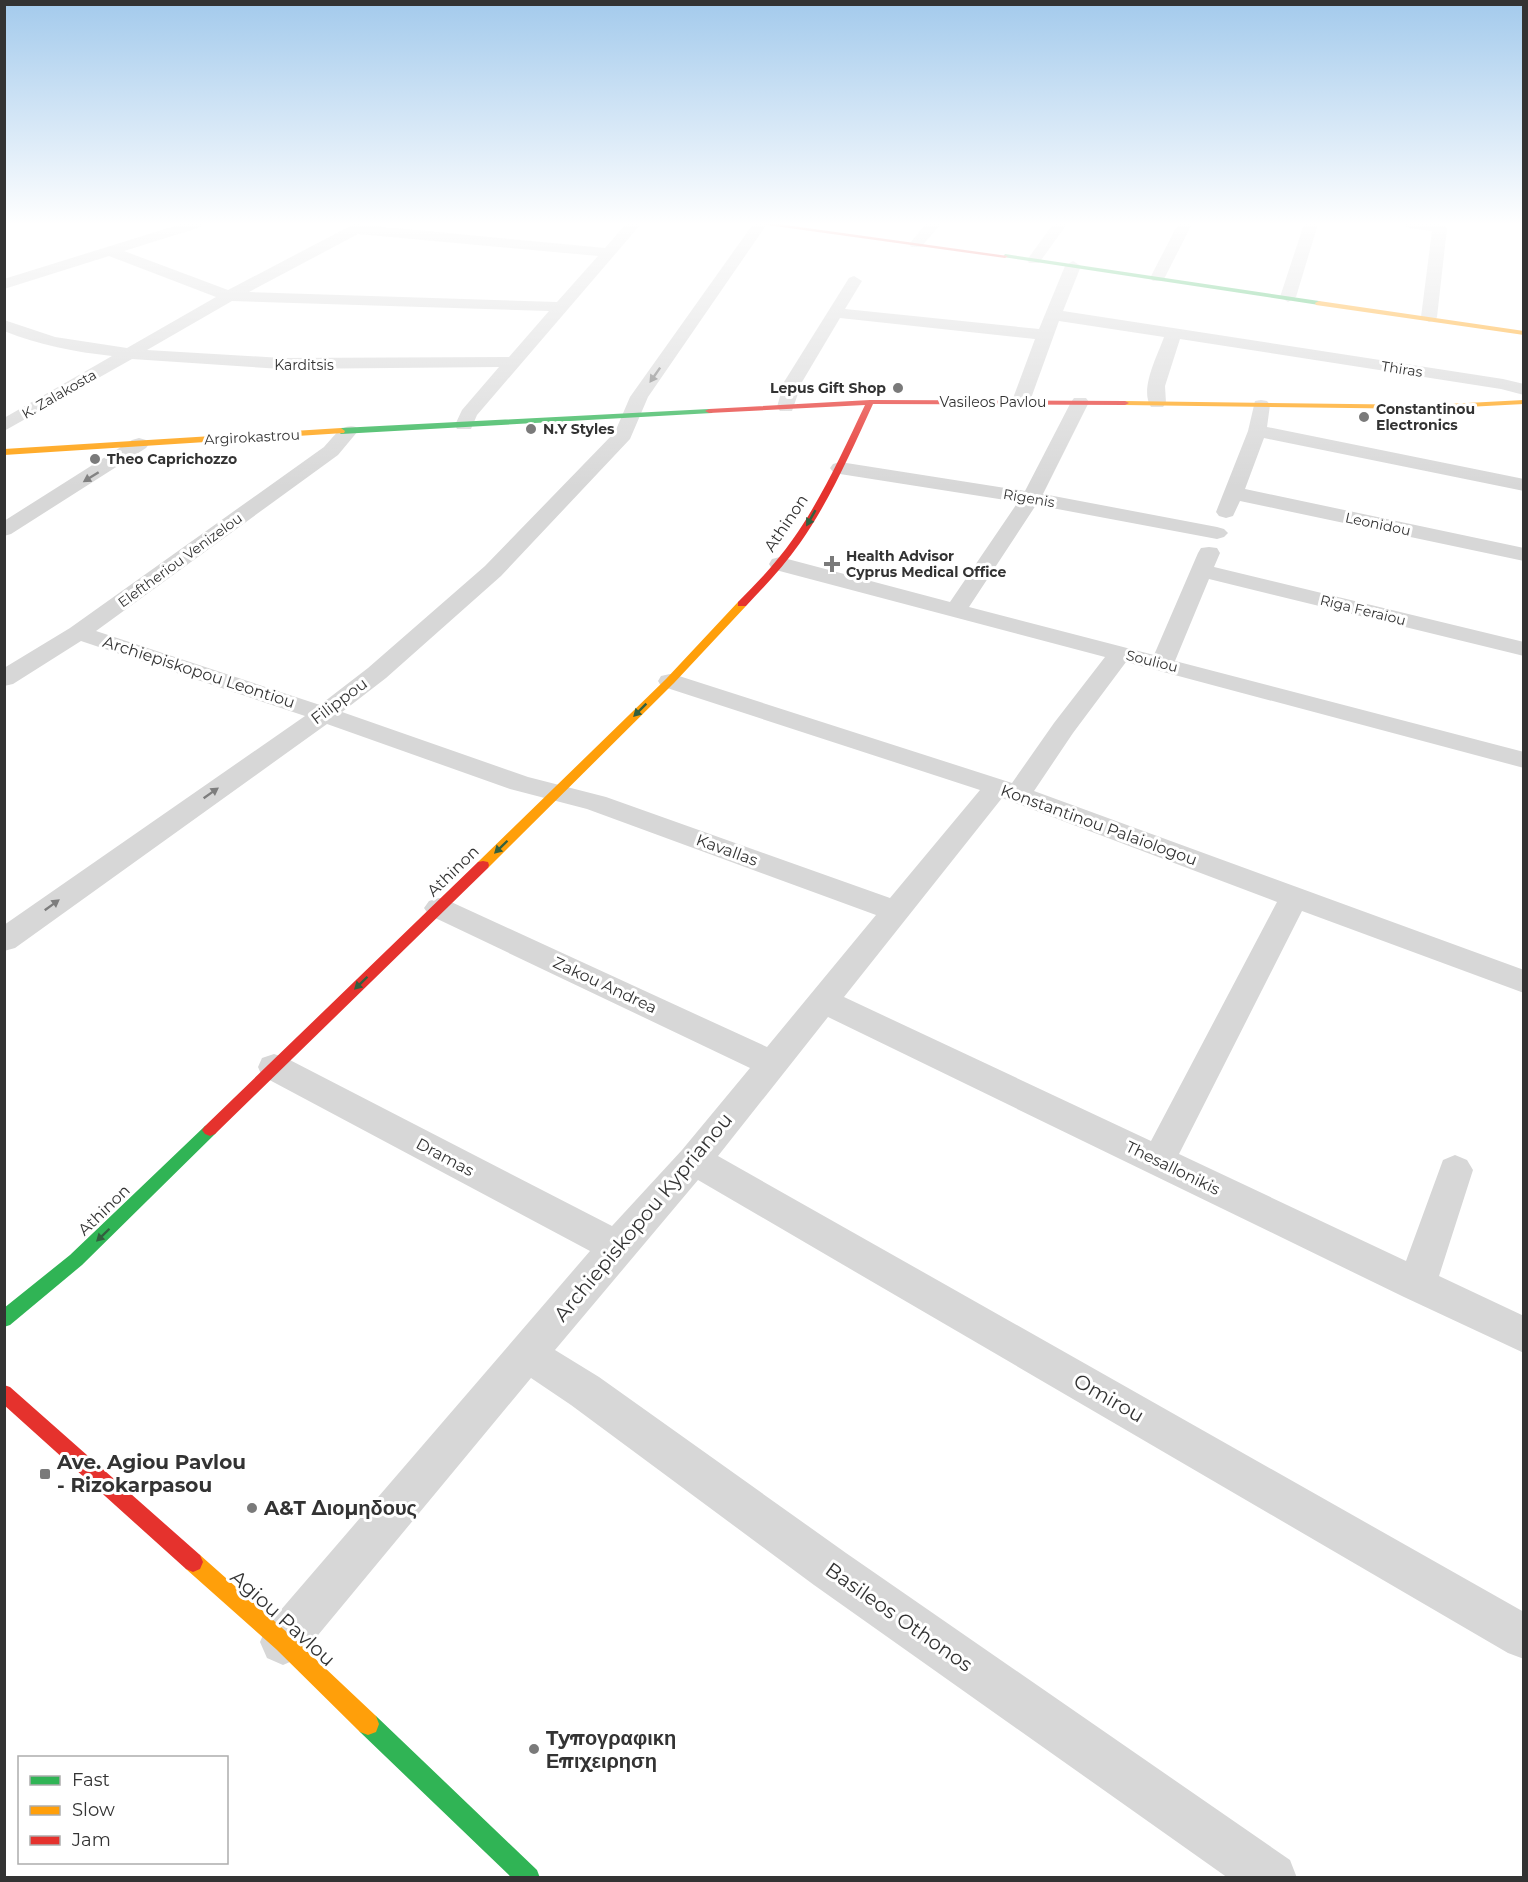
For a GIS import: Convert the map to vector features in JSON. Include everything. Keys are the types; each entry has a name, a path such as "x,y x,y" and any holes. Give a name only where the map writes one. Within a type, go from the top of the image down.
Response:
{"street":[{"name":"K. Zalakosta","path":"4,426 202,312"},
{"path":"464,425 468,414 558,312"},
{"name":"Filippou","path":"4,940 324,714 385,666 493,571 570,493 622,435 628,426 639,397 700,312"},
{"path":"1021,401 1055,312"},
{"path":"1393,312 1524,333"},
{"path":"1429,317 1430,312"},
{"path":"786,407 793,382 836,313 1045,335"},
{"name":"Thiras","path":"1054,315 1503,384 1524,390"},
{"name":"Karditsis","path":"4,325 34,338 59,344 208,362 261,364 515,362"},
{"path":"1157,403 1156,386 1173,334"},
{"name":"Vasileos Pavlou","path":"464,425 870,402 1021,401 1429,406 1524,402"},
{"name":"Athinon","path":"4,1319 76,1260 558,793 670,681 780,564 798,540 840,468 870,402"},
{"path":"955,611 1031,498 1080,402"},
{"path":"1162,664 1257,431 1261,405"},
{"name":"Argirokastrou","path":"4,452 464,425"},
{"name":"Eleftheriou Venizelou","path":"4,679 78,633 331,451 349,431"},
{"path":"1257,431 1524,485"},
{"path":"4,531 140,444"},
{"name":"Rigenis","path":"840,468 1031,498 1217,533"},
{"name":"Leonidou","path":"1233,493 1524,555"},
{"name":"Souliou","path":"780,564 1524,760"},
{"name":"Riga Feraiou","path":"1202,570 1524,649"},
{"name":"Archiepiskopou Leontiou","path":"78,633 324,714 519,783 558,793"},
{"name":"Archiepiskopou Kyprianou","path":"283,1642 616,1247 694,1160 895,910 1063,728 1120,654"},
{"name":"Konstantinou Palaiologou","path":"670,681 1007,790 1524,982"},
{"name":"Kavallas","path":"558,793 596,803 895,910"},
{"path":"1159,1160 1294,897"},
{"name":"Zakou Andrea","path":"439,908 771,1063"},
{"name":"Thesallonikis","path":"823,1001 1524,1335"},
{"name":"Dramas","path":"274,1067 616,1247"},
{"name":"Omirou","path":"694,1160 1524,1637"},
{"path":"1417,1285 1455,1170"},
{"name":"Basileos Othonos","path":"527,1354 585,1391 830,1569 1272,1878"},
{"name":"Agiou Pavlou","path":"4,1393 283,1642 529,1878"}],"traffic: fast":[{"path":"341,431 709,411"},
{"path":"4,1319 76,1260 210,1130"},
{"path":"368,1724 529,1878"}],"traffic: slow":[{"path":"1379,312 1524,333"},
{"path":"1125,403 1429,407 1524,402"},
{"path":"4,452 341,431"},
{"path":"483,865 670,681 742,604"},
{"path":"193,1562 283,1642 368,1724"}],"traffic: jam":[{"path":"709,411 870,402 1125,403"},
{"path":"742,604 771,574 808,525 837,473 870,402"},
{"path":"210,1130 483,865"},
{"path":"4,1393 193,1562"}],"place":[{"name":"Lepus Gift Shop","path":"898,388"},
{"name":"Constantinou Electronics","path":"1364,417"},
{"name":"N.Y Styles","path":"531,429"},
{"name":"Theo Caprichozzo","path":"95,459"},
{"name":"Health Advisor Cyprus Medical Office","path":"832,564"},
{"name":"Ave. Agiou Pavlou - Rizokarpasou","path":"45,1474"},
{"name":"A&T Διομηδους","path":"252,1508"},
{"name":"Tyπογραφικη Επιχειρηση","path":"534,1749"}]}
